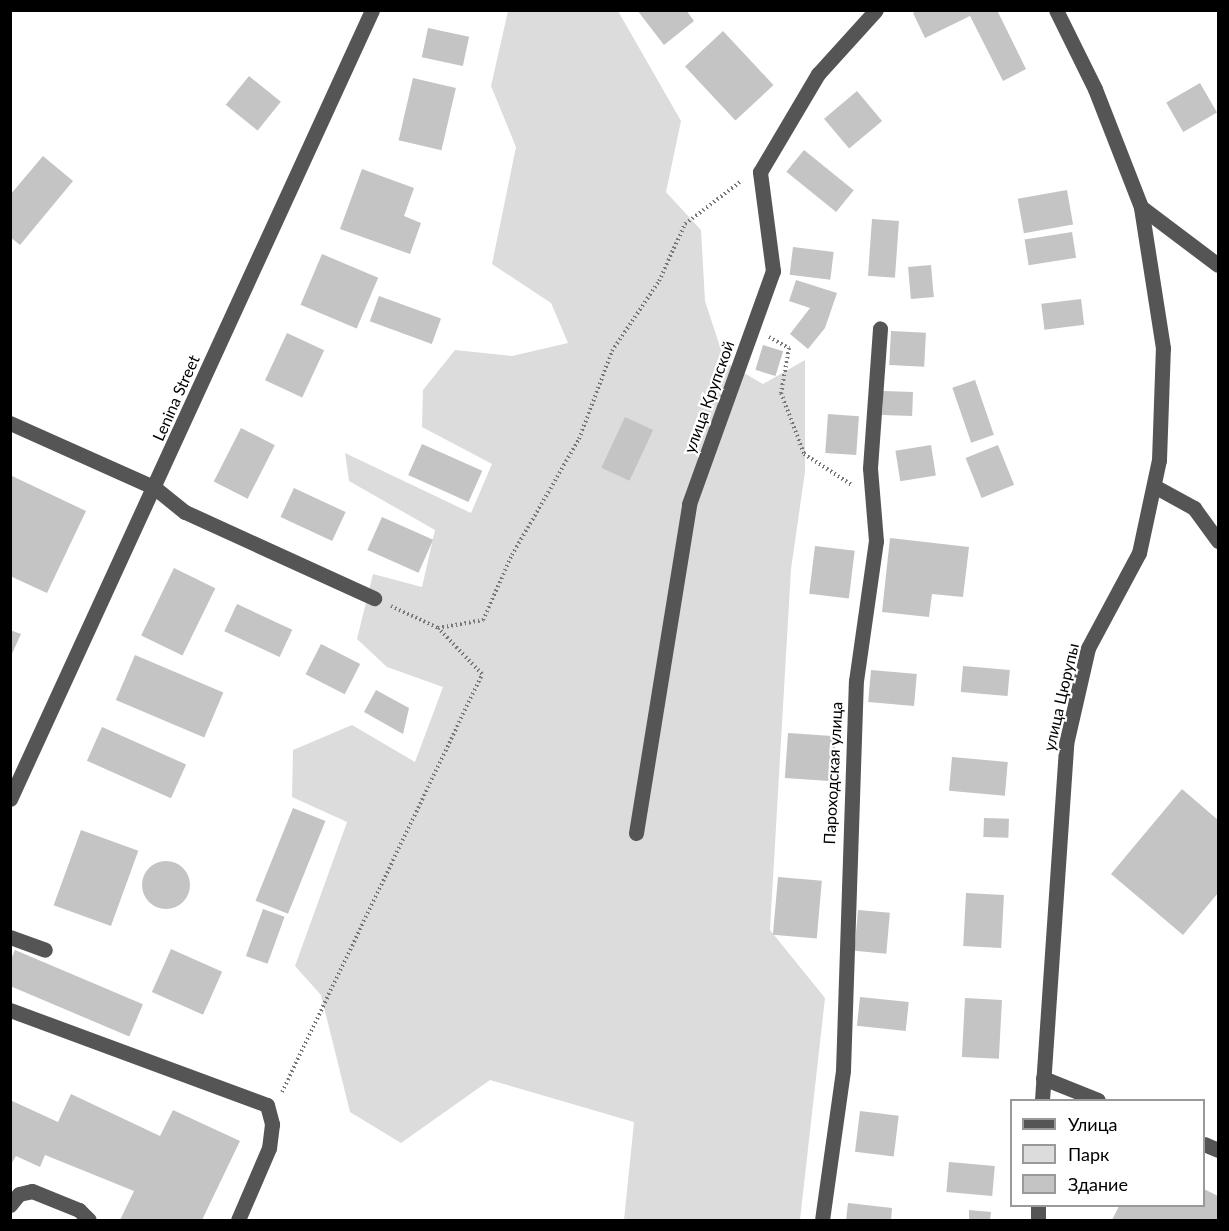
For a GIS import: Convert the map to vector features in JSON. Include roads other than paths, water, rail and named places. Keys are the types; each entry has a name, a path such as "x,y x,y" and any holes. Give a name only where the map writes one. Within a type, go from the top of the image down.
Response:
{"street":[{"name":"Lenina Street","path":"10,799 155,488 372,10"},
{"name":"улица Крупской","path":"636,833 689,504 773,271 760,172 818,74 876,10"},
{"name":"улица Цюрупы","path":"1042,1099 1066,744 1088,648 1139,553 1154,486 1163,348 1141,207 1095,89 1056,10"},
{"path":"1141,207 1218,265"},
{"name":"Пароходская улица","path":"822,1221 843,1070 855,693 876,542 872,493 880,328"},
{"path":"10,423 155,488 184,512 374,598"},
{"path":"1154,486 1194,508 1218,540"},
{"path":"10,937 45,950"},
{"path":"10,1010 254,1096 271,1114 269,1148 238,1221"},
{"path":"1043,1078 1093,1099"},
{"path":"10,1205 19,1194 32,1191 80,1210 89,1221"}]}
